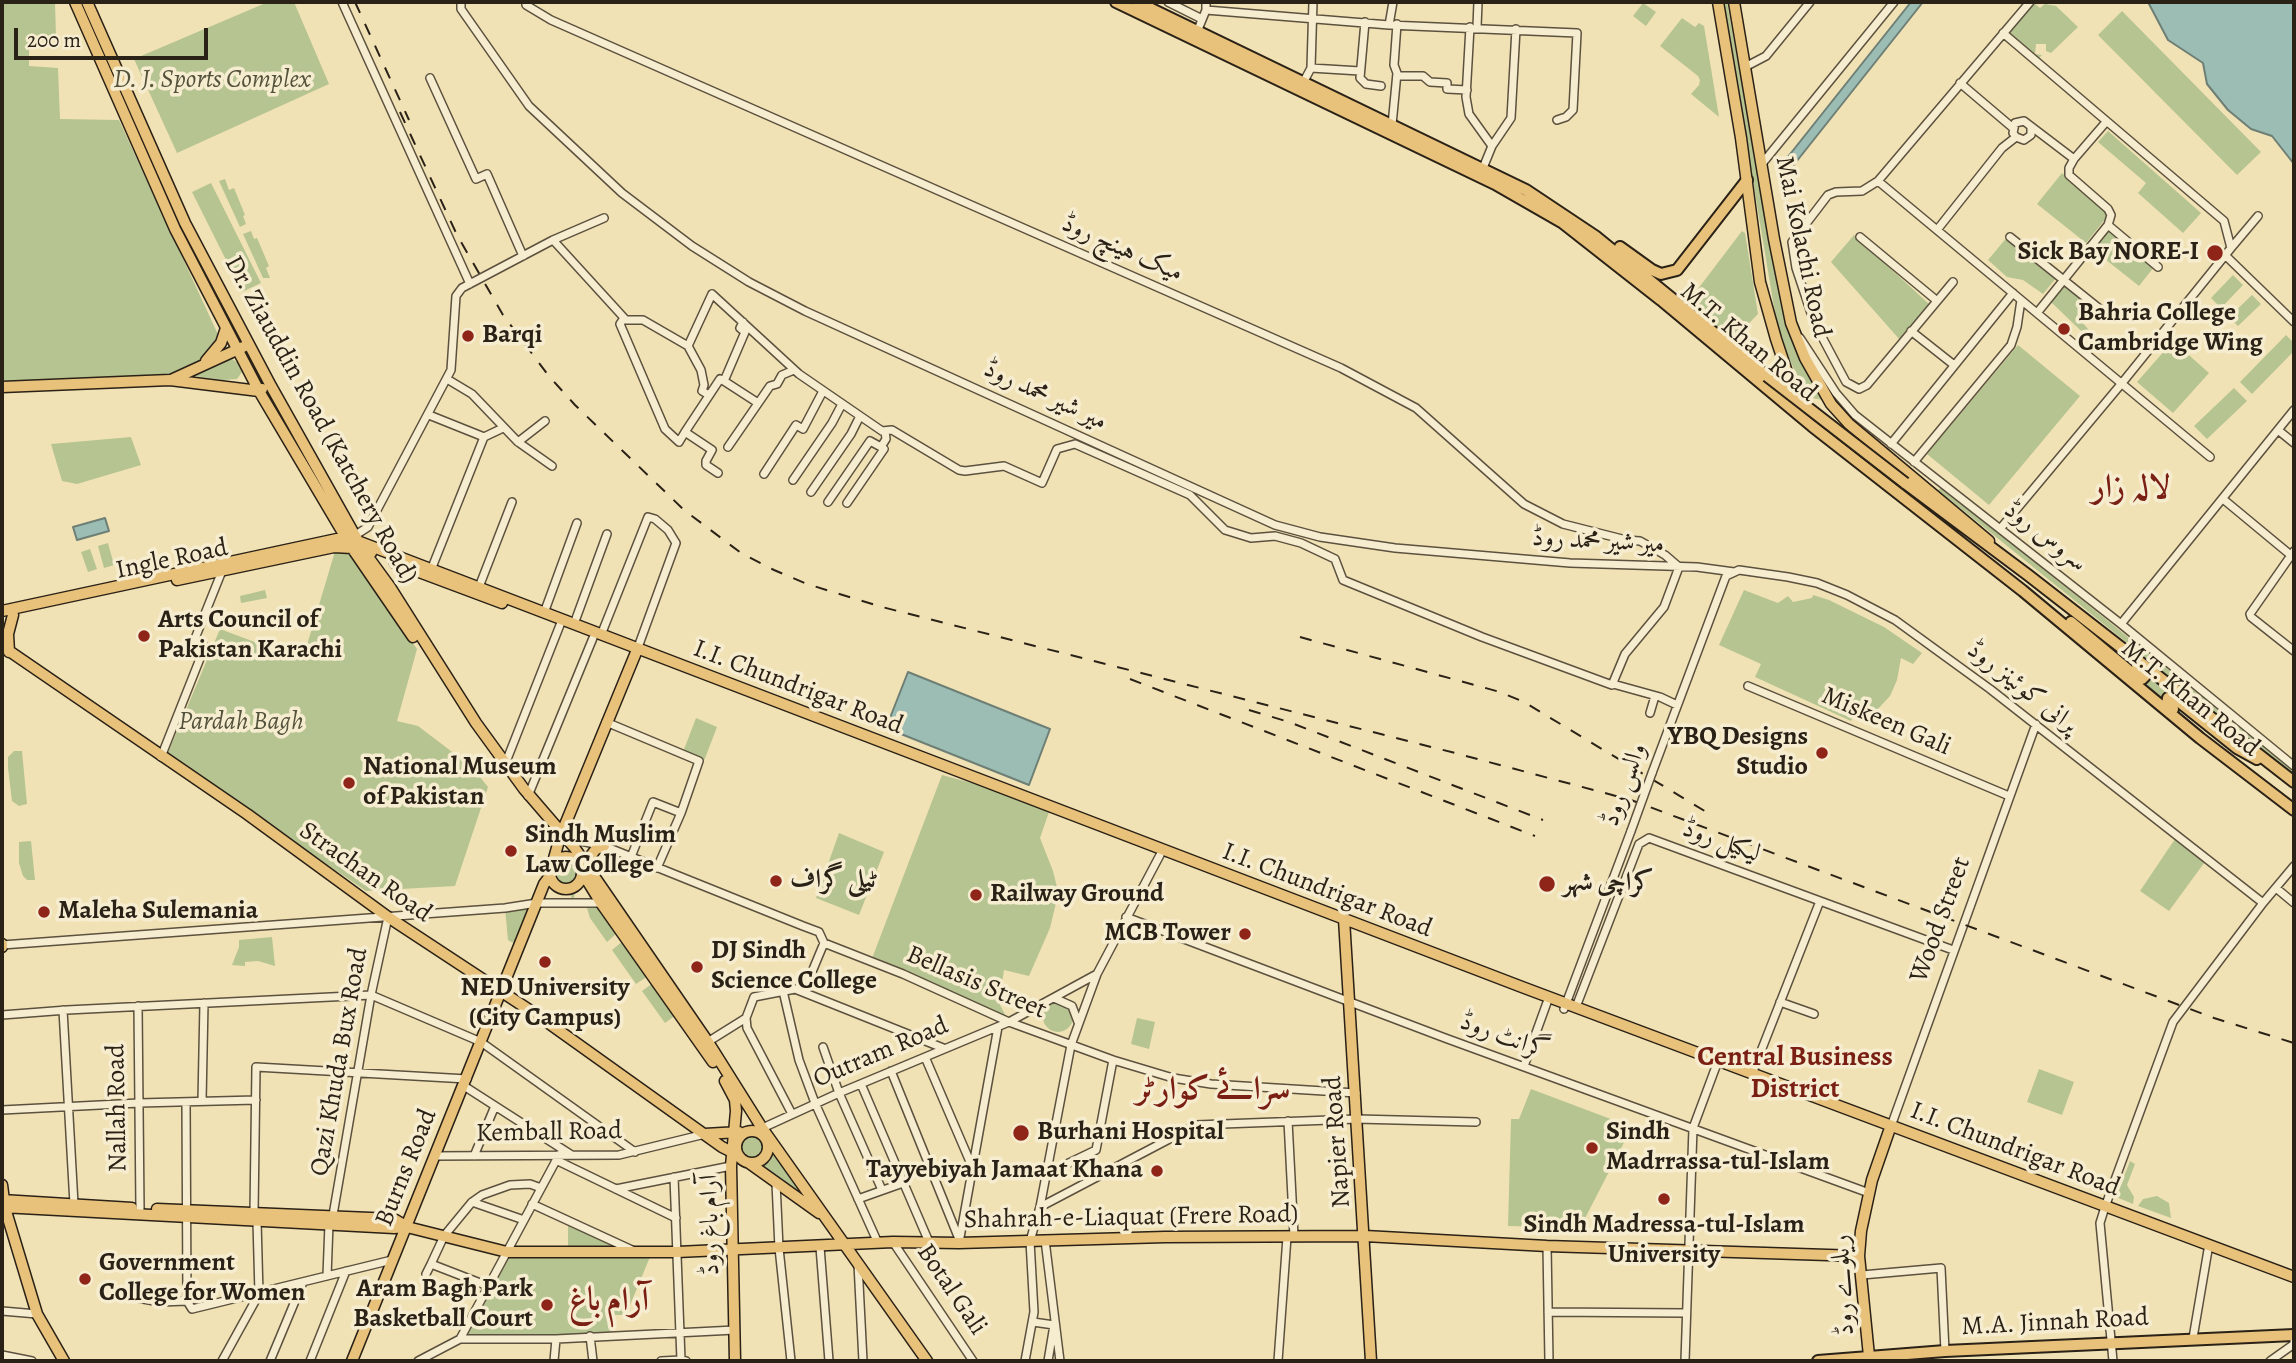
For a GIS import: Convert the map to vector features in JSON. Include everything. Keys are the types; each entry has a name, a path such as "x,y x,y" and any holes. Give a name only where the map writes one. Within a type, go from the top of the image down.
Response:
{"highway":[{"name":"M.T. Khan Road","path":"1116,2 1495,184 1563,223 2028,575 2291,780"},
{"name":"M.T. Khan Road","path":"1137,2 1483,168 1526,190 1595,236 1695,328 1812,426 2294,810"},
{"path":"1595,236 1615,244 1661,274 1677,270 1747,180"},
{"path":"2030,597 2071,621 2138,678 2146,676 2107,637"},
{"path":"2243,772 2167,705 2168,698 2177,700 2237,748 2291,780"},
{"name":"M.A. Jinnah Road","path":"1818,1361 2111,1342 2294,1336"}],"main road":[{"name":"Dr. Ziauddin Road (Katchery Road)","path":"75,2 175,229 259,391 472,725 562,836 705,1043 759,1130 847,1246 927,1361"},
{"name":"Dr. Ziauddin Road (Katchery Road)","path":"87,2 186,223 355,543"},
{"name":"Mai Kolachi Road","path":"1718,2 1747,180 1760,282 1800,411 1812,426"},
{"name":"Mai Kolachi Road","path":"1734,2 1791,323 1805,358 1831,404 1849,424 1929,488 2028,575"},
{"path":"204,363 221,343 226,328"},
{"path":"170,380 249,345"},
{"path":"2,387 170,380 259,391 271,386"},
{"name":"Ingle Road","path":"2,611 337,539 355,543"},
{"name":"I.I. Chundrigar Road","path":"355,543 479,587 636,652 1160,855 1344,922"},
{"name":"I.I. Chundrigar Road","path":"355,543 428,577 597,636"},
{"name":"Ingle Road","path":"2,618 355,543"},
{"path":"5,649 13,615"},
{"name":"Strachan Road","path":"5,649 247,814 388,917 501,991 749,1162 824,1217"},
{"path":"604,846 596,849 583,867 579,884 566,890 558,887 550,876 562,836 636,652"},
{"name":"I.I. Chundrigar Road","path":"636,652 1890,1128"},
{"path":"553,862 566,856 583,867"},
{"name":"Dr. Ziauddin Road (Katchery Road)","path":"583,867 585,877 601,902 705,1043 730,1088 738,1133"},
{"name":"Burns Road","path":"352,1361 544,884 550,876"},
{"name":"Napier Road","path":"1344,922 1371,1361"},
{"name":"I.I. Chundrigar Road","path":"1718,1064 1752,1074 2294,1283"},
{"name":"ریلوے روڈ","path":"1869,1356 1860,1256 1864,1212 1890,1128"},
{"path":"705,1134 759,1130 767,1140 768,1150 759,1161 749,1162"},
{"name":"آرام باغ روڈ","path":"735,1361 730,1166 738,1133"},
{"path":"2,1185 3,1204 37,1314 64,1361"},
{"name":"Shahrah-e-Liaquat (Frere Road)","path":"3,1204 74,1204 187,1214"},
{"name":"Shahrah-e-Liaquat (Frere Road)","path":"3,1204 331,1219 394,1228 407,1227 507,1252 677,1252 893,1242 1365,1236 1548,1246 1860,1256"},
{"name":"I.I. Chundrigar Road","path":"2104,1210 2294,1278"}],"street":[{"path":"342,2 470,284"},
{"name":"میر شیر محمد روڈ","path":"461,2 461,9 529,106 620,191 692,246 749,282 805,311 1275,525 1395,548 1570,563 1679,567 1730,574"},
{"path":"1168,2 1202,19"},
{"path":"1303,83 1311,68 1313,2"},
{"path":"1392,125 1397,76 1394,65 1393,2"},
{"path":"1478,2 1467,90 1469,114 1492,146"},
{"path":"1745,67 1766,56 1810,2"},
{"path":"1761,164 1894,2"},
{"path":"1953,282 1867,385 1859,389 1846,382 1814,322 1796,268 1793,242 1828,195 1861,191 1878,181 2030,2"},
{"name":"میک ہینچ روڈ","path":"523,3 551,20 1340,368 1416,408 1524,504 1563,524 1640,541 1665,555 1679,567"},
{"path":"1197,32 1206,6 1394,25 1577,33 1573,110 1566,117 1557,120"},
{"path":"1365,22 1360,78 1366,84 1381,86"},
{"path":"1483,168 1492,146 1511,118 1516,29"},
{"path":"2003,33 2224,221 2231,248"},
{"path":"1311,68 1360,71"},
{"path":"1397,76 1423,76 1430,82 1447,83 1447,89 1467,90"},
{"path":"430,78 476,179 487,174 523,256"},
{"path":"1960,83 2013,128 2016,137"},
{"path":"2013,128 2015,123 2024,121 2038,129 2074,159"},
{"path":"2037,313 2108,225 2111,215 2108,209 2069,175 2074,159 2106,122"},
{"path":"2016,137 2024,140 2028,138 2031,135 2031,127"},
{"path":"1937,230 2002,148 2016,137"},
{"path":"1878,181 2210,457"},
{"path":"2000,529 2259,216"},
{"path":"355,543 368,527 451,370 456,296 462,288 553,240 604,218"},
{"path":"2108,225 2158,267"},
{"path":"1860,237 1936,300"},
{"path":"2010,237 2111,318"},
{"path":"553,240 626,320 643,320 688,346 701,370 704,385 702,391 709,395"},
{"path":"2226,256 2294,322"},
{"path":"1891,444 2013,293"},
{"path":"688,346 712,294 794,370 823,391 882,431 892,430 959,470 1004,466 1042,483 1058,449 1075,444 1190,495 1225,530 1251,538 1276,536 1301,543 1335,559 1343,580 1482,637 1677,705"},
{"path":"1914,462 2011,345 2021,300"},
{"path":"624,318 620,324 665,429 680,442 720,379 758,403"},
{"path":"724,381 745,332 740,328 743,323"},
{"name":"سروس روڈ","path":"1791,323 1836,393 1855,415 2121,624 2294,766"},
{"path":"1911,331 1954,365"},
{"path":"728,447 770,386 777,384 782,375 794,370"},
{"path":"447,379 472,394 518,442 552,466"},
{"path":"764,474 796,425 803,429 823,391"},
{"path":"793,480 842,404"},
{"path":"2121,624 2294,410"},
{"path":"429,415 485,437"},
{"path":"811,492 851,434 860,416"},
{"path":"518,442 545,421"},
{"path":"431,570 485,437 503,428"},
{"path":"2278,430 2294,443"},
{"path":"881,447 886,439 885,431"},
{"path":"685,432 712,450 706,466 718,473"},
{"path":"828,502 870,441 884,449 847,503"},
{"path":"1929,488 1936,479"},
{"path":"2223,499 2293,555 2250,614 2294,651"},
{"path":"479,587 512,502"},
{"path":"528,796 648,517 655,519 668,530 676,543 636,652"},
{"path":"544,612 577,523"},
{"path":"573,624 607,534"},
{"path":"1613,684 1625,654 1664,607 1679,567"},
{"name":"پرانی کوئینز روڈ","path":"1730,574 1739,570 1762,572 1817,583 1876,609 1914,633 2036,724 2263,903"},
{"path":"161,757 205,646 194,641 222,571"},
{"name":"والس روڈ","path":"1569,1007 1571,989 1682,691 1730,574"},
{"path":"505,765 560,625"},
{"name":"Miskeen Gali","path":"1748,686 2009,796"},
{"path":"1650,713 1655,696"},
{"path":"606,722 699,761 681,813 657,867"},
{"name":"Wood Street","path":"1890,1128 2036,724"},
{"path":"631,857 653,802 681,813"},
{"name":"Bellasis Street","path":"562,836 604,846 819,932 824,943 903,974 1009,1022 1113,1059 1173,1078 1211,1084 1356,1093"},
{"name":"لیکیل روڈ","path":"1569,1007 1639,844 1644,840 1654,839 1953,950"},
{"path":"1025,1361 1033,1322 1034,1285 1030,1241 1040,1207 1071,1045 1097,974 1160,855"},
{"path":"2113,1361 2100,1223 2104,1210 2173,1022 2294,866"},
{"path":"2276,888 2294,903"},
{"path":"1752,1074 1820,901"},
{"path":"2,945 505,908 537,903 601,902"},
{"name":"Qazi Khuda Bux Road","path":"327,1276 331,1219 371,995 388,917"},
{"name":"گرانٹ روڈ","path":"1126,917 1350,1003 1869,1193"},
{"path":"804,991 824,943"},
{"name":"Outram Road","path":"759,1130 815,1103 1009,1022 1097,974"},
{"path":"792,1114 747,1028 746,1018 754,997 790,989 804,991 943,1048"},
{"path":"783,991 799,1060 815,1103 878,1243"},
{"path":"2,1015 371,995 481,1042 635,1152"},
{"path":"1054,998 1072,1006 1079,1024"},
{"path":"1524,1066 1548,1000"},
{"path":"1780,1002 1814,1014"},
{"path":"202,1101 204,1003"},
{"name":"Nallah Road","path":"138,1006 140,1209"},
{"path":"63,1010 74,1204"},
{"path":"705,1043 746,1018"},
{"path":"959,1241 998,1027"},
{"path":"823,1046 839,1093 882,1191"},
{"path":"925,1056 972,1164"},
{"path":"1046,1174 1096,1150 1113,1059"},
{"path":"1685,1361 1693,1128 1718,1064"},
{"path":"222,1361 259,1294 256,1067 357,1072 465,1082 495,1107 571,1155"},
{"path":"891,1071 959,1241"},
{"path":"861,1084 929,1242"},
{"path":"2,1111 256,1100"},
{"path":"186,1102 187,1301 192,1309 392,1260"},
{"path":"474,1156 495,1107"},
{"path":"1040,1207 1196,1125 1357,1119 1476,1122"},
{"path":"1278,1361 1291,1236 1287,1121"},
{"name":"Kemball Road","path":"434,1156 558,1158 571,1155 619,1155 705,1134"},
{"path":"460,1339 558,1158 676,1218"},
{"path":"616,1189 730,1166"},
{"path":"661,1361 683,1361 674,1177"},
{"path":"776,1183 779,1248 791,1361"},
{"path":"858,1199 903,1183"},
{"path":"426,1274 444,1236 472,1202 493,1190 510,1185 530,1184 541,1188"},
{"path":"472,1202 524,1220"},
{"path":"532,1205 636,1252"},
{"path":"1045,1240 1060,1361"},
{"name":"Botal Gali","path":"893,1242 973,1361"},
{"path":"1548,1246 1549,1361"},
{"path":"820,1247 829,1361"},
{"path":"2193,1339 2208,1250"},
{"path":"858,1263 863,1361"},
{"path":"430,1264 488,1286"},
{"path":"1862,1275 1941,1268 1945,1351"},
{"path":"310,1361 346,1271"},
{"path":"270,1361 303,1282"},
{"path":"138,1297 160,1302 187,1301"},
{"path":"2,1311 37,1314"},
{"path":"1548,1312 1685,1313"},
{"path":"1033,1322 1054,1325"},
{"path":"1048,1361 1054,1325"},
{"path":"420,1361 460,1339 556,1339 735,1330"},
{"path":"590,1336 593,1361"},
{"path":"2270,1361 2294,1344 2294,1336"},
{"path":"554,1361 556,1339"},
{"path":"2,1355 32,1361"}],"green space":[{"path":"2,2 55,2 56,36 29,35 29,66 58,68 60,119 119,120 227,354 170,380 2,385"},
{"name":"D. J. Sports Complex","path":"268,2 294,2 329,84 177,153 134,59"},
{"path":"1723,2 1727,2 1782,305 1790,334 1823,400 1807,397 1777,325"},
{"path":"1643,3 1656,12 1646,26 1633,16"},
{"path":"2034,3 2040,8 2045,4 2056,6 2078,27 2051,53 2046,51 2046,44 2036,44 2035,54 2042,55 2037,60 2008,31"},
{"path":"2122,11 2261,152 2237,175 2098,35"},
{"path":"1682,18 1695,27 1699,23 1704,26 1719,117 1691,94 1699,85 1698,76 1660,46"},
{"path":"2108,131 2201,213 2183,233 2138,193 2146,183 2098,142"},
{"path":"2062,173 2106,210 2106,218 2086,243 2037,204"},
{"path":"225,179 229,190 234,188 245,215 246,224 240,227 219,181"},
{"path":"211,183 261,283 242,292 192,192"},
{"path":"2108,229 2154,267 2139,286 2091,248"},
{"path":"251,231 254,239 257,238 269,266 266,268 270,278 263,278 243,234"},
{"path":"1742,231 1745,233 1758,314 1733,340 1688,302"},
{"path":"1854,235 1929,304 1900,340 1831,262"},
{"path":"2008,236 2056,278 2043,294 2023,280 2007,277 1988,260"},
{"path":"2233,275 2243,285 2221,308 2211,298"},
{"path":"2063,284 2089,305 2078,318 2102,344 2099,348 2052,303"},
{"path":"2252,295 2261,304 2238,326 2229,317"},
{"path":"2286,335 2294,343 2294,351 2252,394 2240,382"},
{"path":"2173,341 2209,373 2173,413 2137,382"},
{"path":"2018,345 2080,396 1989,505 1927,454"},
{"path":"232,359 237,362 242,372 237,379 223,380 188,375 224,360"},
{"path":"2234,388 2247,401 2207,439 2194,426"},
{"path":"131,437 141,465 77,484 62,481 51,444"},
{"path":"1942,487 2294,771 2294,778 1938,490"},
{"path":"108,543 114,565 104,568 98,546"},
{"name":"Pardah Bagh","path":"336,548 349,553 417,649 397,721 418,726 472,767 488,787 455,886 366,891 167,755 220,629 284,653 307,645"},
{"path":"90,549 97,569 88,572 81,552"},
{"path":"265,590 267,598 241,603 240,596"},
{"path":"1744,590 1778,603 1788,596 1793,602 1812,598 1813,595 1829,600 1884,627 1922,653 1913,664 1901,658 1897,680 1890,696 1876,711 1862,718 1853,717 1851,721 1755,677 1761,664 1719,645"},
{"path":"2150,675 2172,693 2162,694 2159,700 2143,684 2147,683"},
{"path":"696,718 717,727 704,761 683,752"},
{"path":"14,751 22,751 27,804 19,806 12,801 8,768 8,757"},
{"name":"Railway Ground","path":"942,775 979,785 1049,812 1040,838 1057,887 1056,903 1050,928 1029,976 1004,970 999,1003 1009,1022 871,961"},
{"path":"839,833 884,852 859,915 816,898"},
{"path":"2177,836 2207,859 2169,911 2140,891"},
{"path":"31,841 35,880 27,880 19,863 19,842"},
{"path":"566,856 580,864 582,879 576,887 573,903 569,889 558,887 550,876 551,865"},
{"path":"536,905 519,944 508,940 505,908"},
{"path":"598,907 617,933 607,942 590,918 587,908"},
{"path":"272,937 275,966 258,961 245,962 245,966 232,965 239,940"},
{"path":"623,941 648,976 636,984 612,950"},
{"path":"653,983 676,1015 665,1023 642,991"},
{"path":"1058,1002 1064,1003 1072,1011 1072,1023 1064,1031 1058,1032 1052,1031 1044,1023 1043,1017 1044,1011 1052,1003"},
{"path":"1137,1018 1155,1022 1149,1049 1131,1044"},
{"path":"2039,1069 2074,1082 2062,1115 2027,1102"},
{"path":"1531,1089 1632,1127 1580,1228 1508,1226 1511,1119 1519,1119"},
{"path":"754,1130 759,1132 817,1205 740,1157 737,1152 738,1138"},
{"path":"2130,1161 2135,1164 2127,1185 2134,1197 2133,1204 2116,1197"},
{"path":"2157,1196 2169,1203 2171,1218 2138,1206 2143,1199"},
{"name":"آرام باغ","path":"568,1221 636,1252 652,1252 626,1315 612,1315 613,1335 460,1339 507,1252 568,1251"}],"water":[{"path":"1911,2 1923,2 1781,181 1779,168"},
{"path":"2148,2 2294,2 2294,164 2272,136 2251,129 2228,110 2207,84 2203,63 2168,40"},
{"path":"105,518 109,531 77,540 73,527"},
{"path":"908,672 1050,729 1029,785 886,728"}],"railway":[{"path":"355,2 409,120"},
{"path":"400,112 457,235 503,315 548,375 575,405 684,510 741,553 774,570 807,584 882,607 1631,800 2214,1018 2294,1043"},
{"path":"1300,637 1500,692 1524,702 1713,816"},
{"path":"1130,679 1535,836"},
{"path":"1249,710 1289,722 1543,820"}],"place":[{"name":"Sick Bay NORE-I","path":"2215,253"},
{"name":"Bahria College Cambridge Wing","path":"2064,329"},
{"name":"Barqi","path":"468,336"},
{"name":"Arts Council of Pakistan Karachi","path":"144,636"},
{"name":"YBQ Designs Studio","path":"1822,753"},
{"name":"National Museum of Pakistan","path":"349,783"},
{"name":"Sindh Muslim Law College","path":"511,851"},
{"name":"ٹیلی گراف","path":"776,881"},
{"name":"کراچی شہر","path":"1547,884"},
{"name":"Railway Ground","path":"976,895"},
{"name":"Maleha Sulemania","path":"44,912"},
{"name":"MCB Tower","path":"1245,934"},
{"name":"NED University (City Campus)","path":"545,962"},
{"name":"DJ Sindh Science College","path":"697,967"},
{"name":"Burhani Hospital","path":"1021,1133"},
{"name":"Sindh Madrrassa-tul-Islam","path":"1592,1148"},
{"name":"Tayyebiyah Jamaat Khana","path":"1157,1171"},
{"name":"Sindh Madressa-tul-Islam University","path":"1664,1199"},
{"name":"Government College for Women","path":"85,1279"},
{"name":"Aram Bagh Park Basketball Court","path":"547,1305"}],"district":[{"name":"لالہ زار","path":"2131,489"},
{"name":"Central Business District","path":"1795,1074"},
{"name":"سرائے کوارٹر","path":"1213,1091"},
{"name":"آرام باغ","path":"609,1302"}]}
